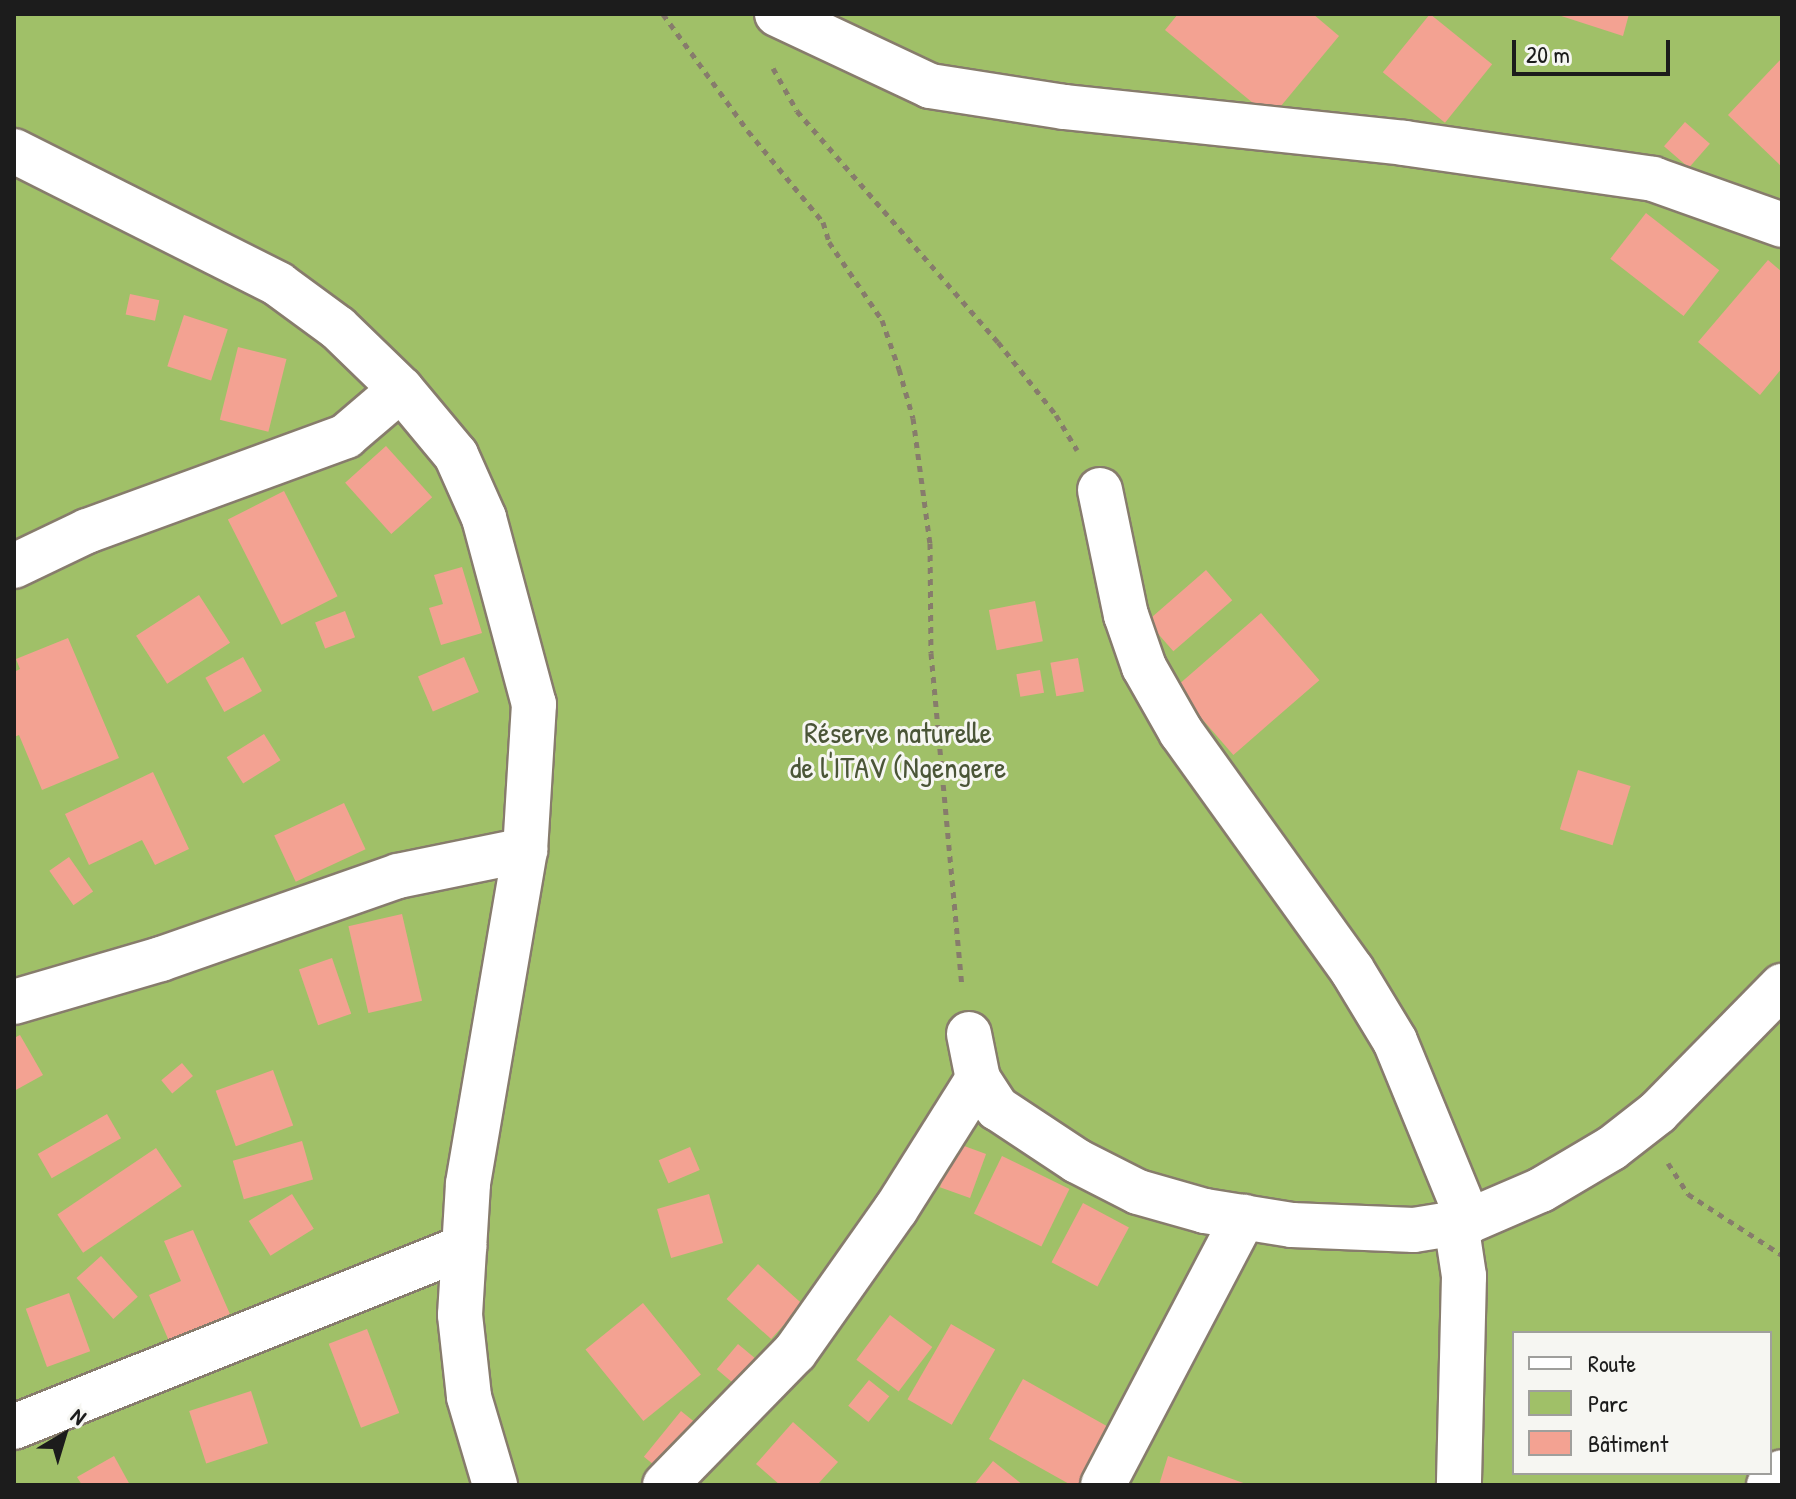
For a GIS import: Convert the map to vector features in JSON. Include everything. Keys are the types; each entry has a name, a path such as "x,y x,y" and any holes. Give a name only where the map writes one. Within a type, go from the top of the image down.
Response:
{"street":[{"path":"777,14 930,86 1064,107 1404,143 1653,179 1782,225"},
{"path":"14,151 278,284 338,328 401,389 456,455 484,518 513,611 534,704 525,850 468,1184 460,1315 469,1397 495,1485"},
{"path":"14,566 87,531 346,436 401,389"},
{"path":"1100,490 1126,615 1144,667 1181,732 1352,970 1395,1041 1463,1222 1459,1485"},
{"path":"14,1002 161,959 398,876 525,850"},
{"path":"969,1034 978,1079 997,1108 1077,1161 1138,1192 1244,1217 1414,1230 1463,1222 1541,1190 1612,1148 1658,1112 1782,986"},
{"path":"665,1485 795,1352 896,1209 978,1079"},
{"path":"1103,1485 1244,1217"},
{"path":"14,1427 464,1247"},
{"path":"1769,1485 1782,1472"}],"path":[{"path":"663,14 748,131 823,222 829,242 882,320 899,369 913,418 930,543 931,653 969,1034"},
{"path":"770,63 797,111 1056,415 1100,490"},
{"path":"1612,1148 1640,1146 1667,1161 1688,1194 1782,1255"}],"green space":[{"name":"Réserve naturelle de l'ITAV (Ngengere","path":"14,14 1782,14 1782,1485 14,1485"}],"building":[{"path":"1178,14 1313,14 1339,36 1271,118 1165,30"},
{"path":"1430,14 1492,64 1445,123 1383,72"},
{"path":"1555,14 1629,14 1623,36"},
{"path":"1782,58 1782,167 1728,115"},
{"path":"1685,122 1710,144 1689,168 1664,146"},
{"path":"1646,213 1719,270 1684,316 1610,259"},
{"path":"1768,260 1782,272 1782,368 1760,395 1698,342"},
{"path":"130,294 159,300 155,321 126,315"},
{"path":"184,315 228,329 211,381 167,366"},
{"path":"238,347 287,359 268,432 220,420"},
{"path":"386,446 432,497 391,534 345,483"},
{"path":"284,491 338,596 281,625 228,520"},
{"path":"462,567 482,633 441,645 429,608 443,604 434,575"},
{"path":"1206,570 1232,600 1173,651 1147,621"},
{"path":"199,595 230,643 167,684 136,636"},
{"path":"1035,601 1043,641 997,650 989,610"},
{"path":"345,611 355,637 325,649 315,622"},
{"path":"1261,613 1319,680 1233,755 1175,688"},
{"path":"68,638 119,758 42,790 19,735 14,737 14,672 20,669 16,659"},
{"path":"243,657 262,691 224,712 205,678"},
{"path":"464,657 479,692 433,712 418,677"},
{"path":"1078,658 1084,691 1056,696 1050,663"},
{"path":"1040,670 1044,693 1020,697 1016,674"},
{"path":"264,734 280,760 243,784 227,757"},
{"path":"1578,770 1631,786 1612,845 1560,829"},
{"path":"153,772 189,849 155,865 142,840 89,865 65,814"},
{"path":"344,803 366,849 296,882 274,836"},
{"path":"69,857 93,891 73,905 49,871"},
{"path":"402,914 422,1001 368,1013 348,926"},
{"path":"332,958 351,1014 318,1025 299,969"},
{"path":"20,1035 43,1075 14,1091 14,1038"},
{"path":"182,1063 193,1076 172,1093 161,1080"},
{"path":"273,1070 293,1125 236,1146 216,1091"},
{"path":"107,1114 121,1138 52,1178 38,1154"},
{"path":"302,1141 313,1179 244,1199 233,1161"},
{"path":"956,1143 986,1154 970,1198 940,1187"},
{"path":"690,1147 700,1170 668,1183 659,1160"},
{"path":"156,1148 182,1186 83,1253 57,1215"},
{"path":"1002,1156 1069,1189 1041,1246 974,1214"},
{"path":"292,1194 314,1229 270,1256 249,1221"},
{"path":"709,1194 723,1243 671,1258 657,1209"},
{"path":"1083,1203 1129,1227 1097,1287 1052,1262"},
{"path":"193,1230 230,1314 169,1341 149,1295 181,1281 164,1241"},
{"path":"101,1256 138,1297 113,1319 76,1278"},
{"path":"758,1264 803,1304 771,1339 727,1299"},
{"path":"69,1293 90,1351 47,1367 26,1309"},
{"path":"643,1303 701,1374 643,1421 585,1350"},
{"path":"890,1315 932,1347 899,1392 856,1360"},
{"path":"951,1324 995,1350 952,1425 908,1399"},
{"path":"367,1329 399,1413 361,1428 329,1344"},
{"path":"738,1344 764,1366 743,1391 717,1369"},
{"path":"1023,1379 1112,1429 1081,1485 1071,1485 989,1439"},
{"path":"869,1380 889,1396 868,1422 848,1406"},
{"path":"251,1391 268,1443 206,1463 189,1411"},
{"path":"681,1411 702,1428 665,1474 644,1457"},
{"path":"793,1422 838,1462 817,1485 780,1485 756,1464"},
{"path":"114,1456 130,1485 82,1485 77,1477"},
{"path":"1168,1456 1249,1485 1159,1485"},
{"path":"993,1461 1023,1485 974,1485"}]}
